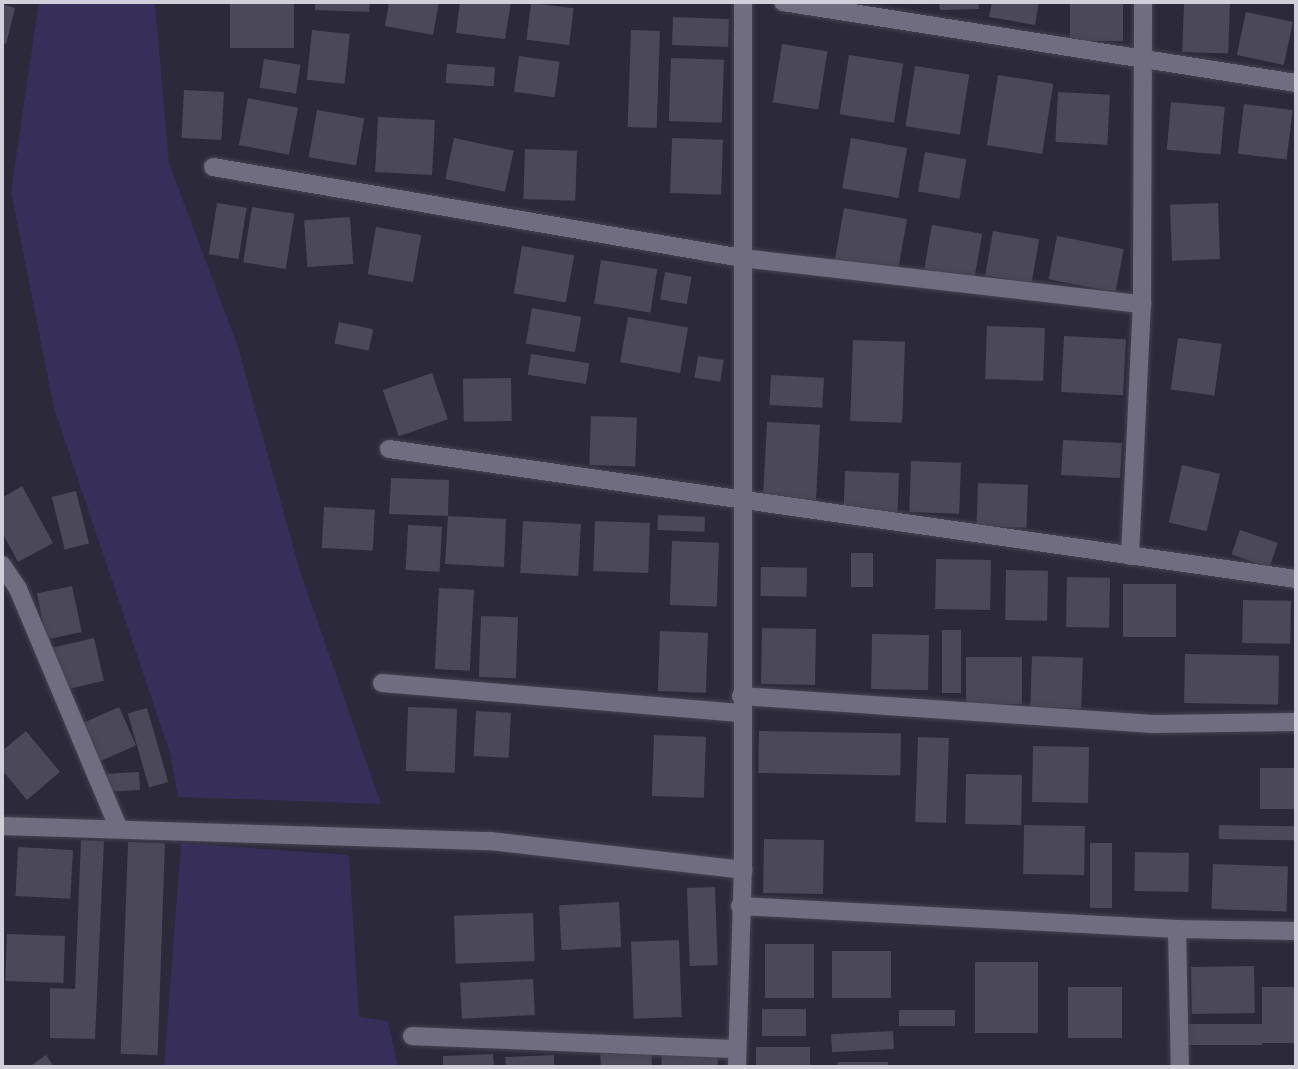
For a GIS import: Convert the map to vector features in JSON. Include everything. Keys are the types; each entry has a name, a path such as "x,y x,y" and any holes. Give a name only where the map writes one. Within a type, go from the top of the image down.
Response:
{"street":[{"path":"412,1036 737,1058 743,870 743,2"},
{"path":"783,2 1296,83"},
{"path":"1130,556 1142,304 1143,2"},
{"path":"213,167 742,258 1142,304"},
{"path":"389,449 1296,579"},
{"path":"2,565 18,589 118,827"},
{"path":"382,683 1153,724 1296,722"},
{"path":"2,810 6,826 118,827 490,841 743,870"},
{"path":"740,906 1177,929 1296,931"},
{"path":"1177,929 1180,1067"}],"shaded area":[{"path":"39,2 155,2 169,163 237,344 300,571 381,804 178,797 170,753 54,408 11,191"},
{"path":"181,843 349,855 359,1017 388,1021 398,1067 164,1067"}],"building":[{"path":"230,2 294,2 294,48 230,48"},
{"path":"315,2 370,2 369,12 315,10"},
{"path":"389,2 439,2 433,35 385,26"},
{"path":"460,2 511,2 505,39 456,33"},
{"path":"939,2 978,2 979,9 940,10"},
{"path":"992,2 1039,2 1035,25 989,17"},
{"path":"1070,2 1123,2 1123,41 1070,41"},
{"path":"1184,2 1230,4 1228,54 1182,52"},
{"path":"531,3 574,8 569,45 526,40"},
{"path":"2,4 15,8 6,44 2,42"},
{"path":"1246,12 1293,22 1284,65 1237,55"},
{"path":"673,17 729,19 728,47 672,45"},
{"path":"312,30 350,34 345,84 307,80"},
{"path":"631,30 660,31 657,128 628,127"},
{"path":"782,44 827,51 818,109 773,102"},
{"path":"849,55 903,64 894,123 840,114"},
{"path":"519,56 560,62 555,97 514,92"},
{"path":"671,58 724,60 722,123 669,121"},
{"path":"264,59 301,65 296,93 259,88"},
{"path":"447,64 495,67 494,86 446,83"},
{"path":"915,66 969,75 960,135 905,126"},
{"path":"998,75 1053,84 1042,154 987,145"},
{"path":"184,90 224,92 221,140 181,138"},
{"path":"1058,92 1110,95 1107,145 1055,142"},
{"path":"248,98 298,108 289,155 239,145"},
{"path":"1171,102 1225,107 1221,155 1167,150"},
{"path":"1244,104 1293,110 1287,160 1238,154"},
{"path":"317,110 364,118 356,166 309,157"},
{"path":"378,117 435,120 432,175 375,172"},
{"path":"454,138 514,151 505,192 445,179"},
{"path":"672,138 723,140 721,195 670,193"},
{"path":"851,138 907,148 898,198 842,188"},
{"path":"525,149 577,151 575,201 523,199"},
{"path":"925,152 966,159 959,199 918,191"},
{"path":"217,203 247,208 238,259 209,254"},
{"path":"1218,203 1220,259 1172,261 1170,205"},
{"path":"252,207 294,214 286,269 243,262"},
{"path":"844,208 907,219 897,273 834,262"},
{"path":"350,217 353,264 307,267 304,220"},
{"path":"932,225 982,234 974,278 924,269"},
{"path":"376,227 421,235 413,282 368,274"},
{"path":"993,231 1039,239 1031,283 985,275"},
{"path":"1057,236 1124,249 1115,292 1049,279"},
{"path":"522,246 574,255 566,302 514,293"},
{"path":"601,260 657,269 650,312 594,303"},
{"path":"665,272 692,277 687,304 660,300"},
{"path":"532,308 581,317 575,352 526,343"},
{"path":"628,317 688,328 680,373 620,362"},
{"path":"339,322 373,329 369,351 334,344"},
{"path":"987,326 1045,328 1043,381 985,379"},
{"path":"1064,336 1126,339 1123,395 1061,392"},
{"path":"1178,338 1222,344 1214,396 1171,389"},
{"path":"853,340 905,342 902,423 850,421"},
{"path":"531,354 589,363 586,384 528,375"},
{"path":"698,356 724,360 720,382 695,378"},
{"path":"432,373 448,419 399,436 383,390"},
{"path":"771,375 824,378 822,408 769,405"},
{"path":"511,378 512,421 464,422 463,379"},
{"path":"591,416 637,418 635,467 589,465"},
{"path":"767,422 820,425 816,503 763,500"},
{"path":"1063,440 1122,443 1120,478 1061,475"},
{"path":"911,461 961,463 959,514 909,512"},
{"path":"1182,465 1220,474 1207,531 1169,522"},
{"path":"845,471 899,473 897,516 843,514"},
{"path":"391,478 449,480 448,516 389,514"},
{"path":"978,483 1028,485 1026,528 976,526"},
{"path":"22,486 53,543 18,562 2,532 2,498"},
{"path":"76,491 89,543 65,549 52,497"},
{"path":"324,507 375,510 373,551 322,548"},
{"path":"658,515 705,517 704,532 657,530"},
{"path":"448,516 506,519 504,567 445,564"},
{"path":"523,521 581,524 578,576 520,573"},
{"path":"595,521 650,523 648,573 593,571"},
{"path":"408,525 442,527 440,572 406,570"},
{"path":"1240,530 1278,543 1269,568 1232,555"},
{"path":"672,541 719,543 717,607 670,605"},
{"path":"851,553 873,553 873,587 851,587"},
{"path":"936,559 991,560 990,610 935,609"},
{"path":"761,567 807,568 806,597 760,596"},
{"path":"1006,570 1048,571 1047,621 1005,620"},
{"path":"1067,577 1110,578 1109,628 1066,627"},
{"path":"1123,584 1176,584 1176,637 1123,637"},
{"path":"72,586 82,632 47,639 37,593"},
{"path":"439,588 474,590 470,671 435,669"},
{"path":"1243,600 1291,601 1290,644 1242,643"},
{"path":"481,616 518,617 516,678 479,677"},
{"path":"762,628 816,629 815,685 761,684"},
{"path":"942,630 961,630 961,693 942,693"},
{"path":"660,631 708,633 706,693 658,691"},
{"path":"872,634 929,635 928,690 871,689"},
{"path":"94,638 104,681 61,691 51,648"},
{"path":"1185,654 1279,656 1278,705 1184,703"},
{"path":"1032,656 1083,658 1081,709 1030,707"},
{"path":"966,657 1022,657 1022,704 966,704"},
{"path":"119,707 136,745 97,763 80,724"},
{"path":"408,707 457,709 455,773 406,771"},
{"path":"147,708 168,782 149,788 128,714"},
{"path":"476,711 511,713 509,758 474,756"},
{"path":"26,731 60,772 27,800 2,770 2,751"},
{"path":"759,731 901,733 900,775 758,773"},
{"path":"654,735 706,737 704,798 652,796"},
{"path":"918,737 949,738 946,823 915,822"},
{"path":"1033,746 1089,747 1088,803 1032,802"},
{"path":"1260,768 1296,768 1296,809 1260,809"},
{"path":"139,772 140,790 108,792 107,774"},
{"path":"966,774 1022,775 1021,825 965,824"},
{"path":"1024,825 1085,826 1084,875 1023,874"},
{"path":"1219,825 1296,826 1296,840 1219,839"},
{"path":"764,839 824,840 823,894 763,893"},
{"path":"81,840 104,841 95,1039 50,1038 50,988 75,989"},
{"path":"128,842 165,843 158,1055 121,1054"},
{"path":"1090,843 1112,843 1112,908 1090,908"},
{"path":"18,847 73,850 70,899 15,896"},
{"path":"1135,852 1189,853 1188,892 1134,891"},
{"path":"1213,864 1288,867 1286,912 1211,909"},
{"path":"715,887 718,965 690,966 687,888"},
{"path":"619,902 621,947 561,950 559,905"},
{"path":"533,913 535,961 456,964 454,916"},
{"path":"7,934 65,936 63,983 5,981"},
{"path":"679,940 682,1017 634,1019 631,942"},
{"path":"765,944 814,944 814,998 765,998"},
{"path":"832,951 891,951 891,998 832,998"},
{"path":"975,962 1038,962 1038,1033 975,1033"},
{"path":"1254,966 1255,1013 1192,1014 1191,967"},
{"path":"533,979 535,1015 462,1019 460,983"},
{"path":"1068,987 1122,987 1122,1038 1068,1038"},
{"path":"1262,987 1296,987 1296,1043 1262,1043"},
{"path":"762,1009 806,1009 806,1036 762,1036"},
{"path":"899,1010 955,1010 955,1026 899,1026"},
{"path":"1187,1024 1262,1024 1262,1045 1187,1045"},
{"path":"893,1031 894,1049 832,1052 831,1034"},
{"path":"651,1047 652,1067 601,1067 600,1050"},
{"path":"756,1047 810,1047 810,1067 756,1067"},
{"path":"717,1050 718,1067 662,1067 661,1053"},
{"path":"493,1054 494,1067 443,1067 443,1056"},
{"path":"46,1055 54,1067 29,1067"},
{"path":"554,1055 554,1067 506,1067 505,1057"},
{"path":"838,1062 888,1062 888,1067 838,1067"}]}
